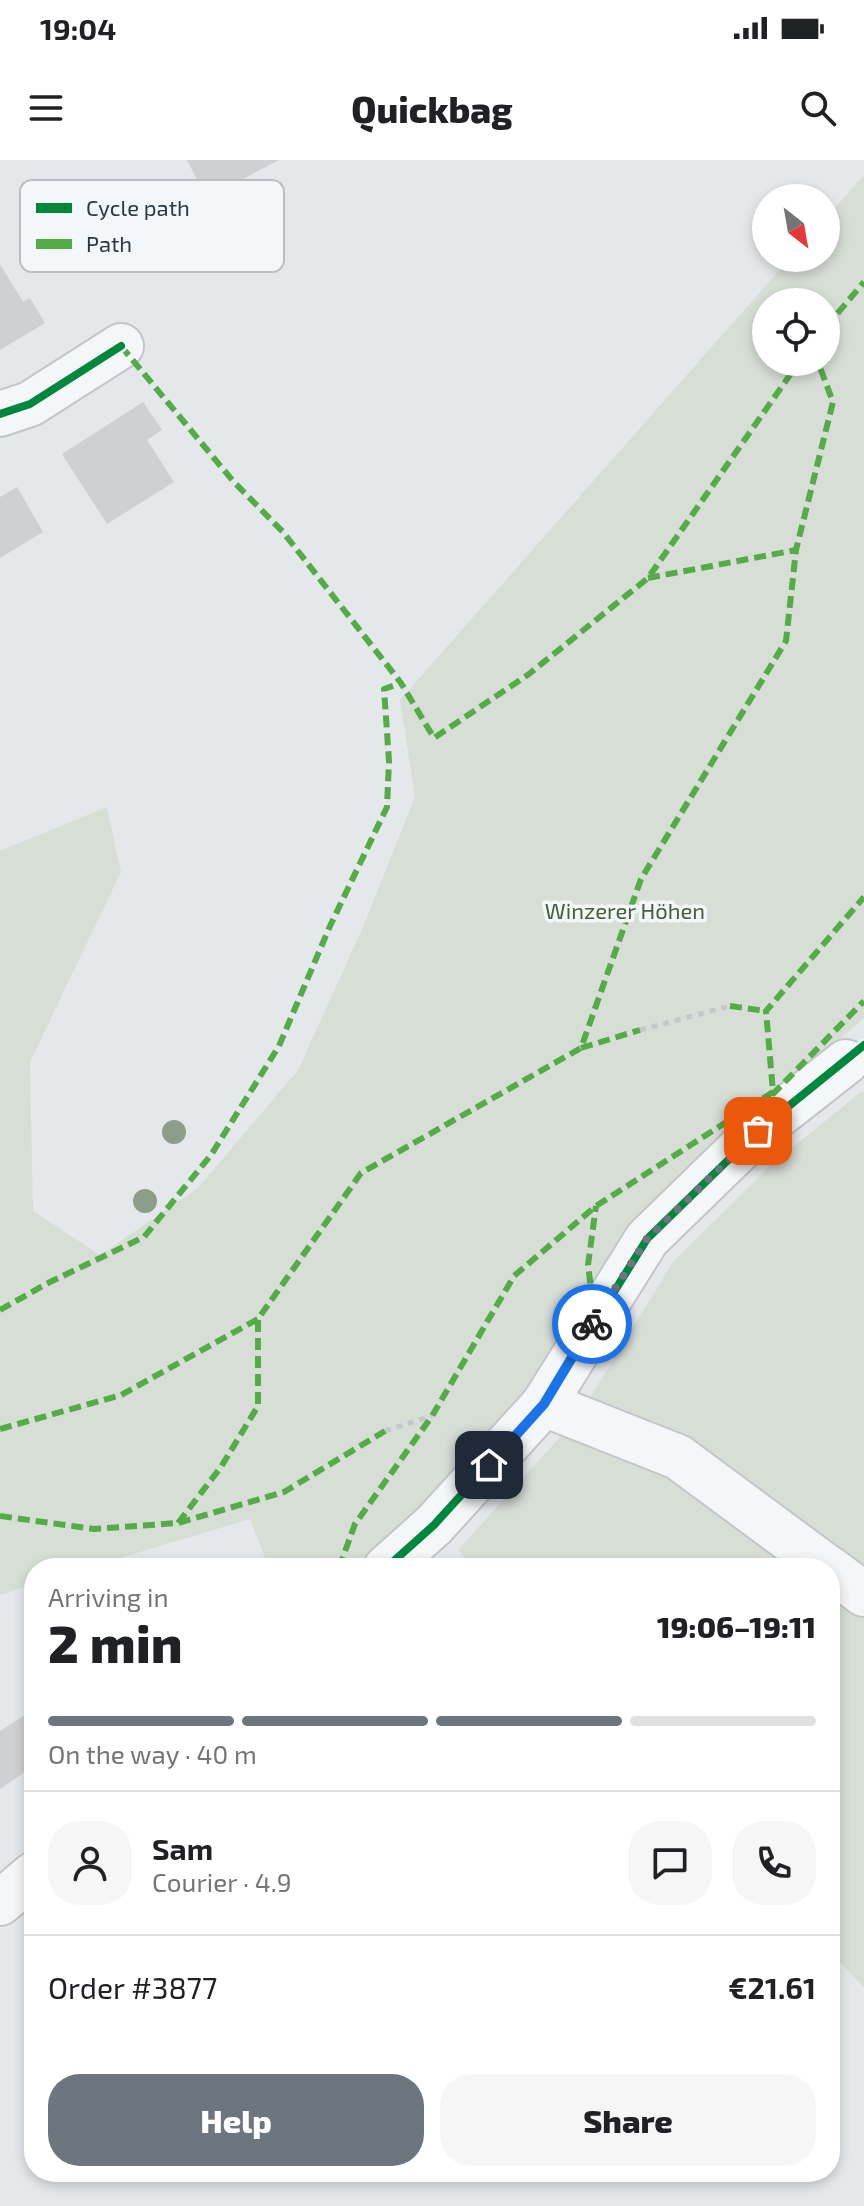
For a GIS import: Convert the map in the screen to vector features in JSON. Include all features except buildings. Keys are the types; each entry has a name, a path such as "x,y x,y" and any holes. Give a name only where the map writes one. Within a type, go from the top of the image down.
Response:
{"street":[{"path":"0,414 30,404 121,346"},
{"path":"397,1558 434,1525 544,1404 647,1239 758,1131 846,1062"},
{"path":"544,1404 678,1457 814,1558"},
{"path":"840,1577 864,1594"},
{"path":"0,1903 24,1883"}],"path":[{"path":"640,1030 730,1006"},
{"path":"385,1431 432,1416"}],"green space":[{"name":"Winzerer Höhen","path":"864,175 864,1018 745,1122 422,1518 374,1558 265,1558 250,1519 120,1558 24,1558 24,1587 0,1595 0,851 107,807 121,872 30,1062 33,1211 100,1255 198,1188 298,1070 363,927 415,797 400,700 752,301 752,376 840,376 840,288 764,288 778,272 840,272 840,202"},
{"path":"862,1091 864,1093 864,1988 840,1962 840,1558 465,1558 458,1550 578,1417 673,1262 771,1165"}],"marked path":[{"path":"840,310 864,282"},
{"path":"121,346 233,481 283,532 401,683 434,738 529,674 648,578 789,376"},
{"path":"178,1523 221,1467 258,1406 258,1319 361,1173 581,1048 641,879 786,641 796,550 833,402 823,376"},
{"path":"648,578 796,550"},
{"path":"0,1310 144,1237 211,1155 279,1046 330,926 387,807 389,761 384,689 401,683"},
{"path":"343,1558 355,1524 432,1416 514,1276 596,1206 773,1092 766,1011 864,897"},
{"path":"772,1095 864,1001"},
{"path":"730,1006 766,1011"},
{"path":"581,1048 640,1030"},
{"path":"595,1319 588,1265 596,1206"},
{"path":"0,1429 121,1395 258,1319"},
{"path":"0,1516 94,1529 178,1523 284,1492 385,1431"}],"cycle path":[{"path":"0,414 30,404 121,346"},
{"path":"397,1558 434,1525 544,1404 647,1239 758,1131 864,1045"}],"way so far":[{"path":"592,1324 647,1239 758,1131"}],"route":[{"path":"489,1465 544,1404 592,1324"}]}
